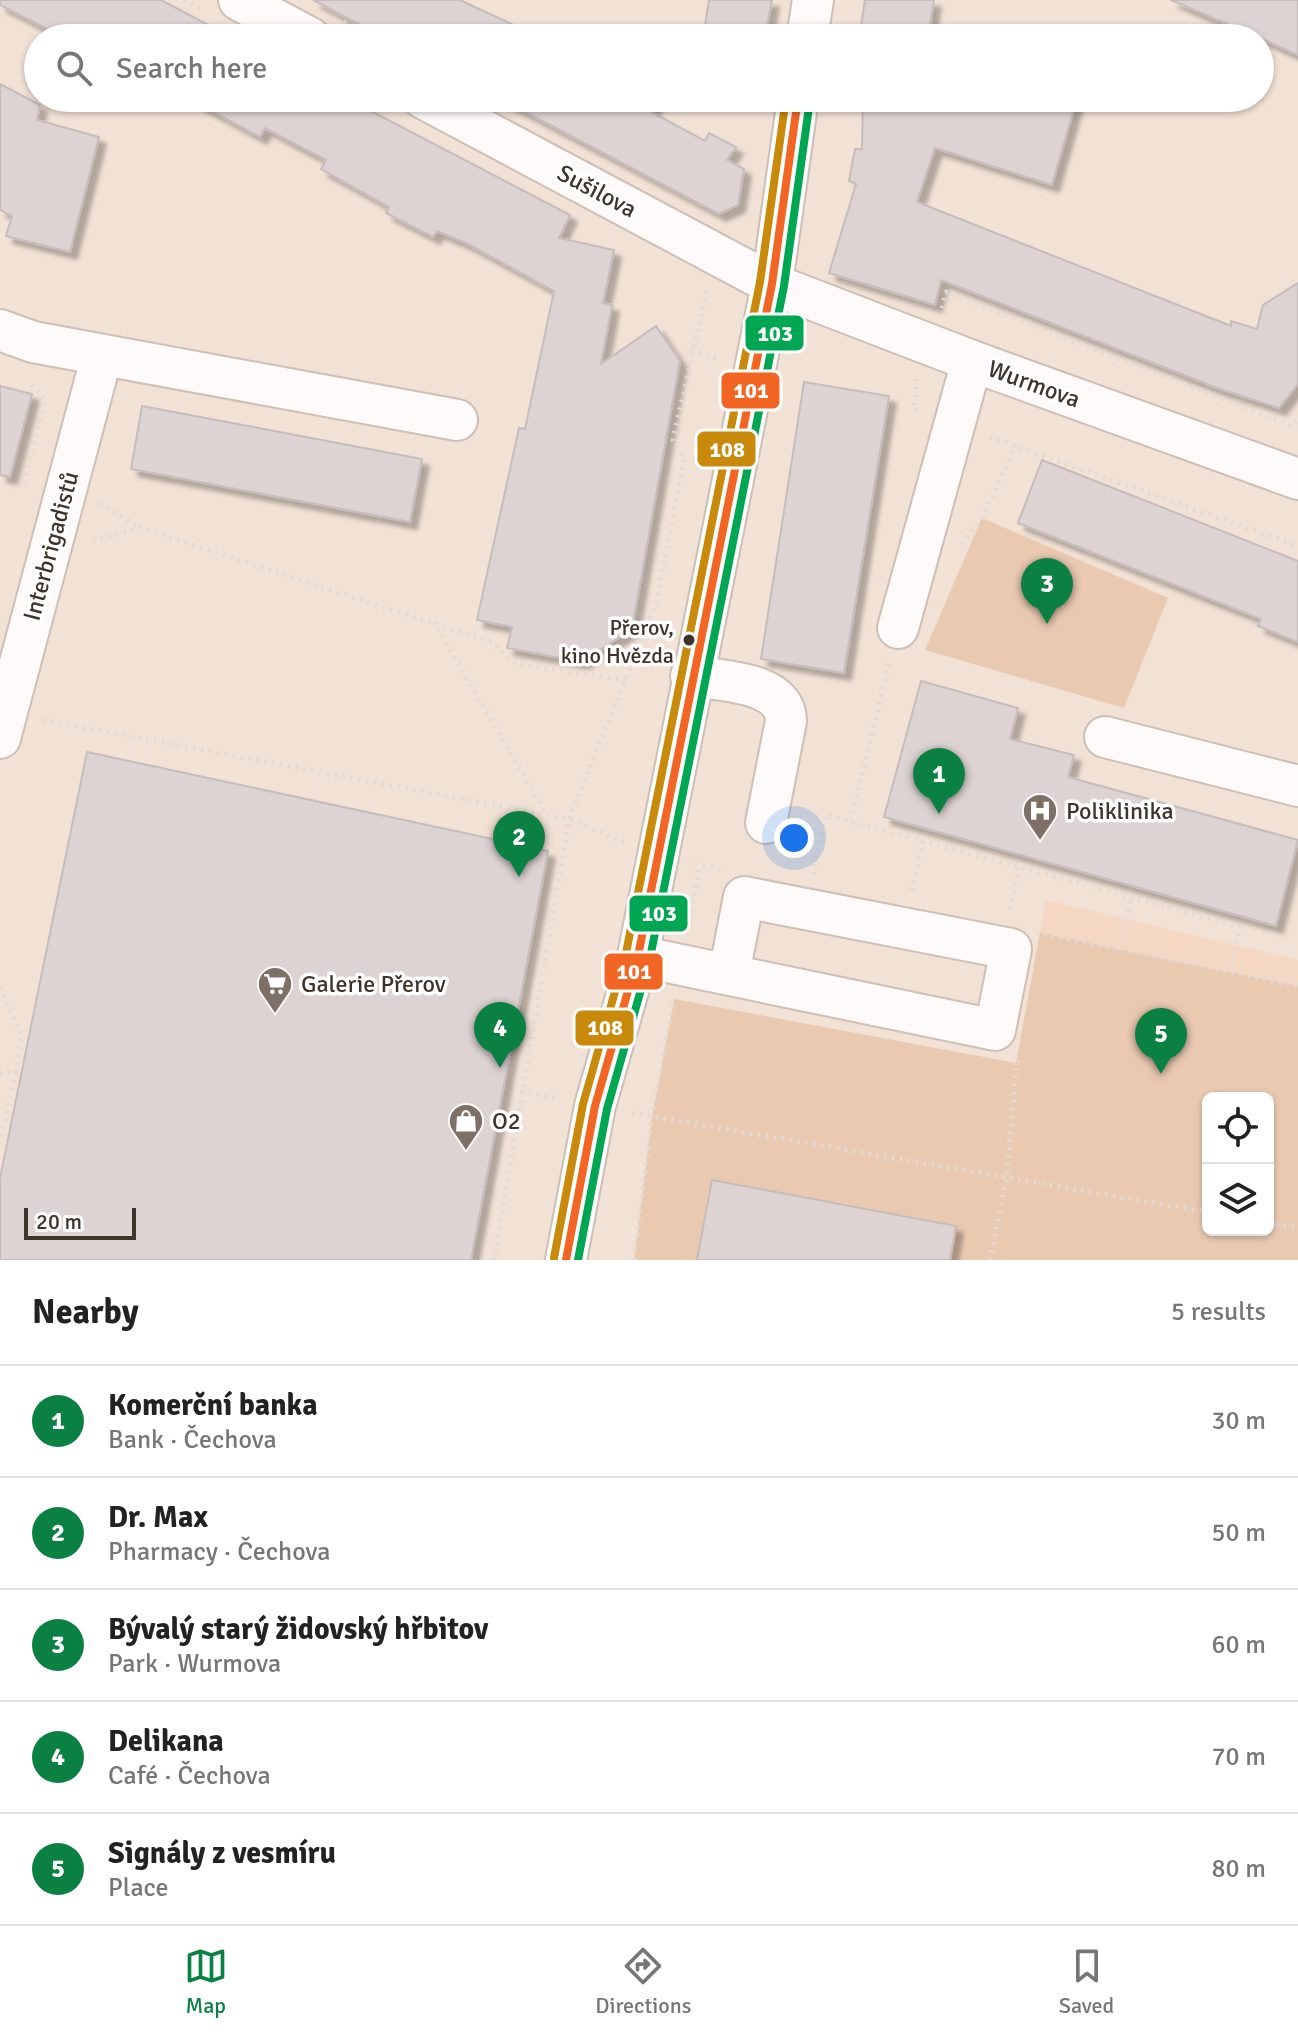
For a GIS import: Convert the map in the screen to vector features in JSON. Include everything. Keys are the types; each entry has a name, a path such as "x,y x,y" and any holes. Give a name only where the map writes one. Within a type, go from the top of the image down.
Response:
{"street":[{"path":"239,0 284,24"},
{"path":"809,24 813,0"},
{"name":"Sušilova","path":"449,112 772,284"},
{"path":"566,1260 595,1106 638,956 691,676 772,284 796,112"},
{"name":"Wurmova","path":"772,284 972,361 1298,479"},
{"path":"0,330 33,342 457,420"},
{"name":"Interbrigadistů","path":"3,725 102,355"},
{"path":"898,628 972,361"},
{"path":"691,676 761,690 774,697 784,710 786,721 766,823"},
{"path":"1105,737 1282,783"},
{"path":"638,956 995,1030 1011,949 744,897 729,974"}],"path":[{"path":"494,1260 569,819 656,604 684,459 673,440 708,284"},
{"path":"940,316 946,292 1293,426 1298,419"},
{"path":"18,372 45,399 23,490"},
{"path":"918,375 914,409 1298,546"},
{"path":"49,553 140,528 491,642 516,664 626,680"},
{"path":"434,622 547,815"},
{"path":"3,725 569,819 628,844"},
{"path":"810,887 826,815 1240,927 1230,972"},
{"path":"911,895 923,841"},
{"path":"634,1260 652,1117 700,865"},
{"path":"1009,912 1019,867"},
{"path":"1119,950 1131,897"},
{"path":"0,988 22,1037 0,1146"},
{"path":"0,1073 16,1072"},
{"path":"521,1091 571,1101"},
{"path":"619,1110 1202,1211"},
{"path":"990,1260 1007,1176"},
{"path":"1274,1224 1298,1228"}],"shaded area":[{"path":"982,518 1168,598 1124,708 925,650"},
{"path":"1046,900 1298,960 1298,1025 1034,960"},
{"path":"1040,933 1298,986 1298,1260 634,1260 652,1117 674,999 1016,1063"}],"building":[{"path":"0,0 161,0 206,24 37,24 0,5"},
{"path":"313,0 460,0 511,24 358,24"},
{"path":"709,0 772,0 768,24 705,24"},
{"path":"865,0 934,0 930,24 861,24"},
{"path":"1171,0 1298,0 1298,55 1274,44 1274,24 1227,24"},
{"path":"0,84 24,97 24,112 39,112 37,120 99,137 70,252 6,236 12,216 0,210"},
{"path":"214,112 373,112 570,215 559,238 614,250 603,303 612,305 601,364 656,326 680,361 632,629 582,662 507,648 512,627 477,620 519,428 525,429 554,291 468,244 437,231 433,237 386,213 389,207 321,169 326,160 265,128 260,137"},
{"path":"526,112 651,112 705,141 709,133 736,147 727,160 744,169 738,205 719,214"},
{"path":"863,112 1073,112 1052,185 935,148 917,202 1231,326 1231,321 1257,329 1263,305 1298,283 1298,384 1279,408 1217,388 941,280 935,305 829,273 856,184 849,181 855,149 862,149"},
{"path":"804,382 889,396 844,673 761,659"},
{"path":"0,386 32,394 10,477 0,475"},
{"path":"142,406 422,459 410,522 131,469"},
{"path":"1042,460 1298,561 1298,642 1258,626 1261,619 1018,523"},
{"path":"921,681 1018,708 1010,739 1074,755 1068,777 1298,840 1276,926 884,817"},
{"name":"Galerie Přerov","path":"87,752 548,851 471,1260 0,1260 0,1178"},
{"path":"712,1180 956,1226 950,1260 697,1260"}],"transit line":[{"name":"108","path":"554,1258 583,1104 626,953 760,282 784,112"},
{"name":"101","path":"566,1260 595,1106 638,956 772,284 796,112"},
{"name":"103","path":"578,1260 607,1109 650,958 784,286 808,112"}],"place":[{"name":"Bývalý starý židovský hřbitov","path":"1047,624"},
{"name":"Přerov, kino Hvězda","path":"689,640"},
{"name":"Komerční banka","path":"939,814"},
{"name":"Poliklinika","path":"1040,842"},
{"name":"Dr. Max","path":"519,877"},
{"name":"Galerie Přerov","path":"275,1015"},
{"name":"Delikana","path":"500,1068"},
{"name":"Signály z vesmíru","path":"1161,1074"},
{"name":"O2","path":"466,1152"}]}
